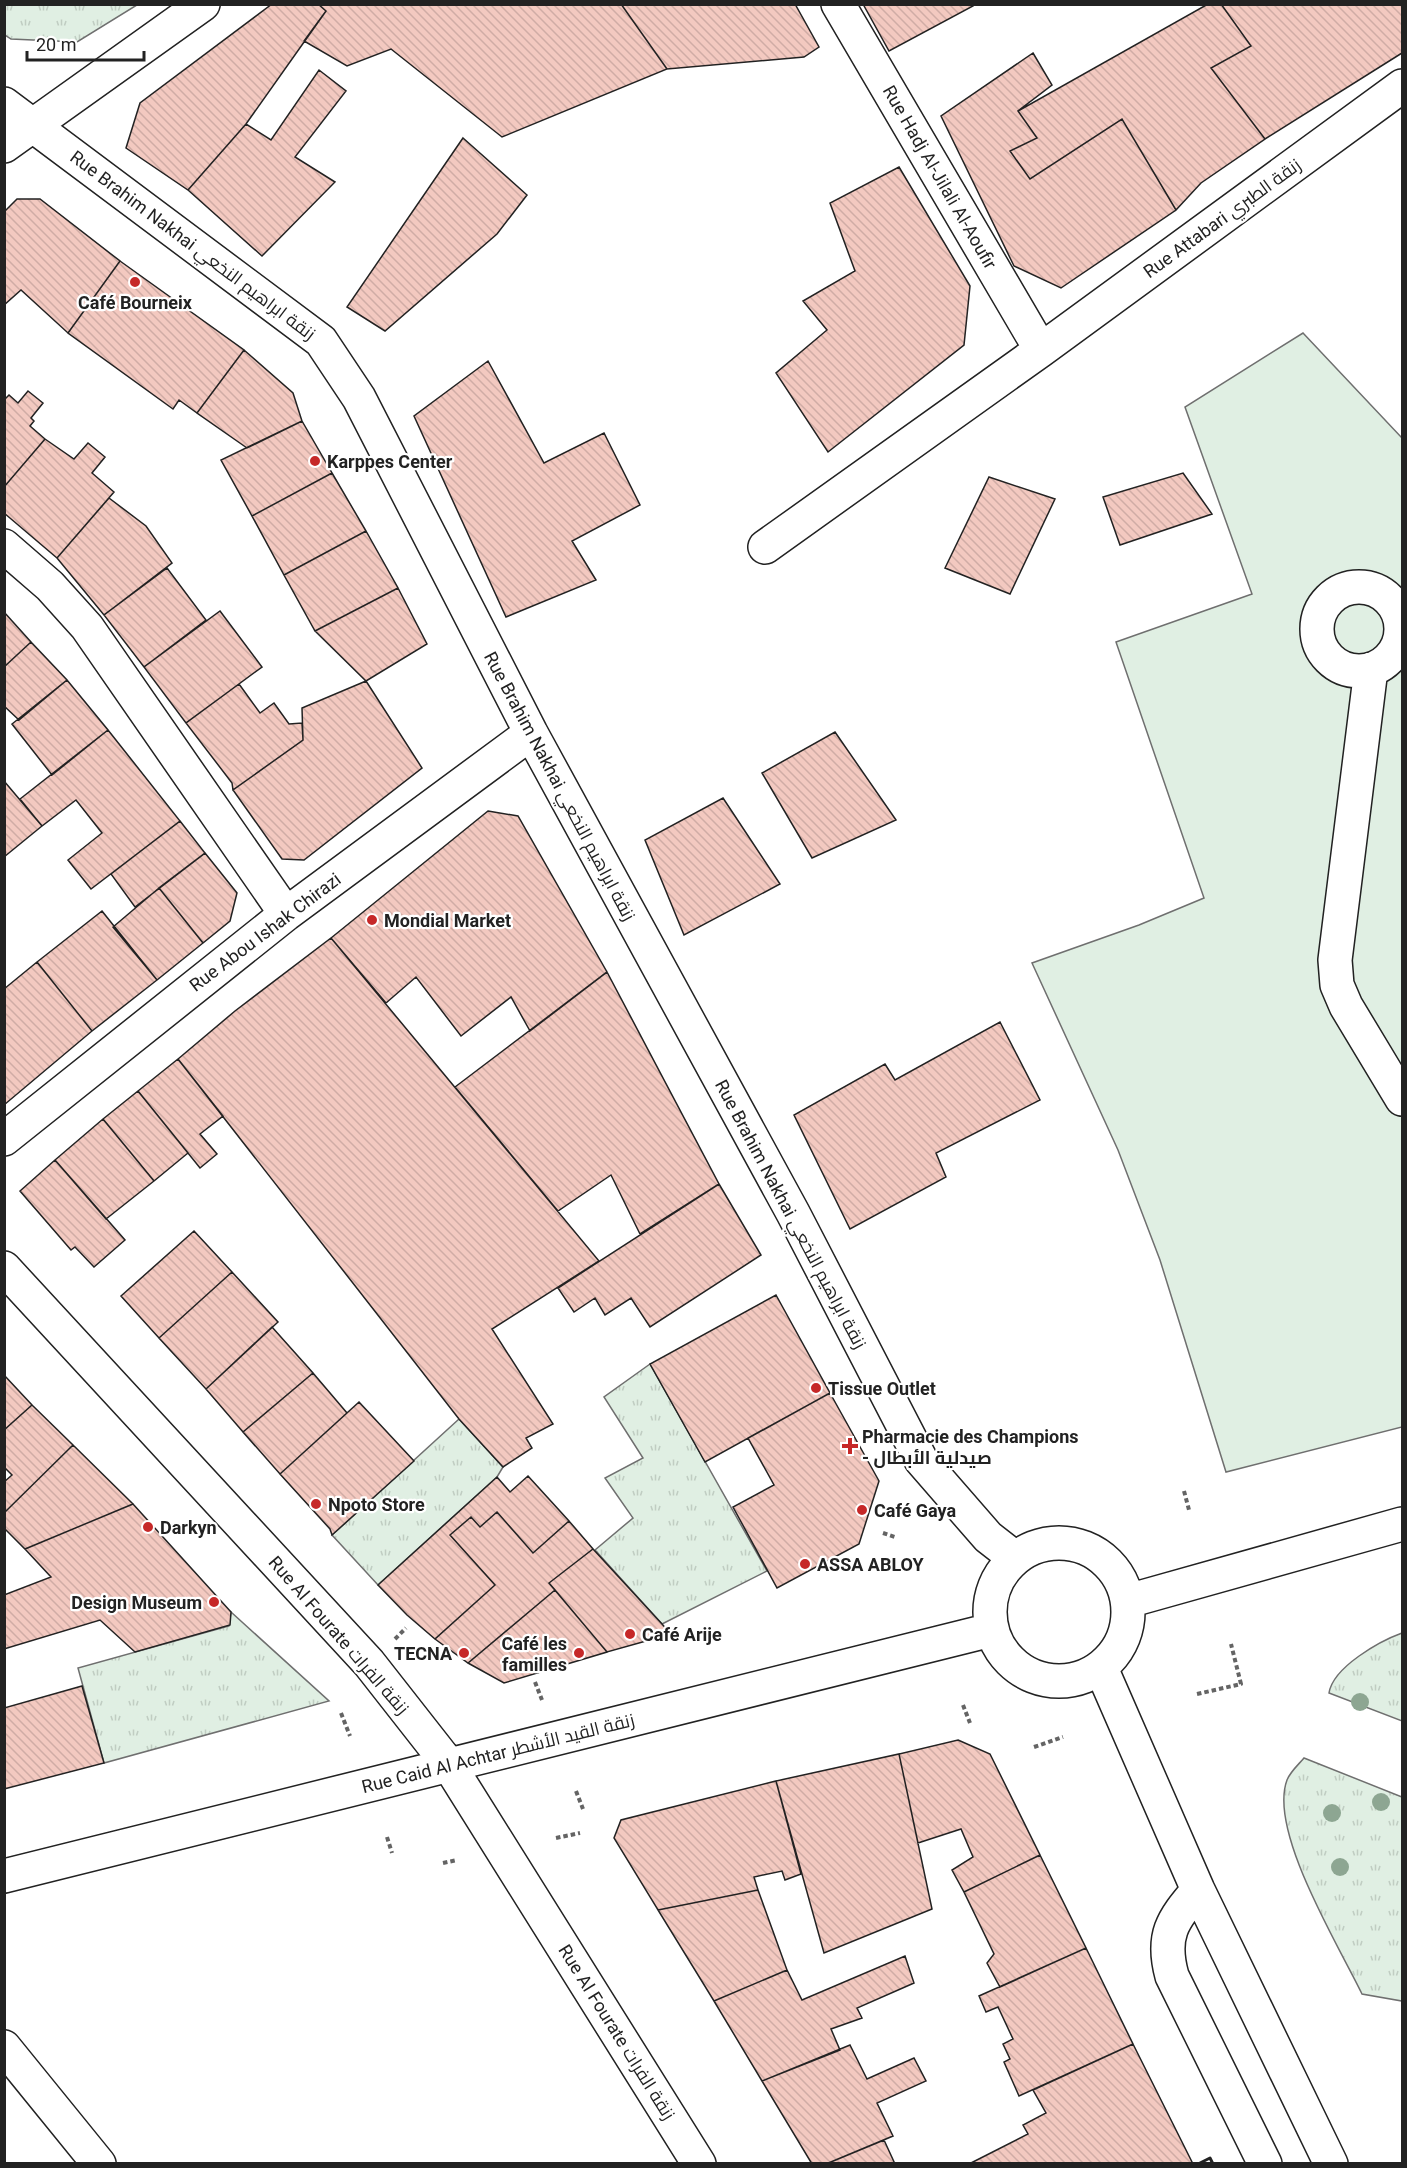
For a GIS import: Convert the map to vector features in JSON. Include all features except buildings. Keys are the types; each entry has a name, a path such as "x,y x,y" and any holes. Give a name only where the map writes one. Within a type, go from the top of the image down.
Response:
{"street":[{"path":"4,146 203,4"},
{"name":"Rue Hadj Al-Jilali Al-Aoufir","path":"838,4 1041,350"},
{"name":"Rue Attabari زنقة الطبري","path":"765,547 1041,350 1402,86"},
{"name":"Rue Brahim Nakhai زنقة ابراهيم النخعي","path":"4,104 321,341 359,398 531,733 793,1213 921,1460 988,1537 1015,1558"},
{"path":"4,546 50,585 87,627 286,914"},
{"path":"1350,588 1378,591 1397,611 1401,625 1400,639 1395,651 1386,661 1371,669 1348,669 1335,664 1325,654 1317,629 1319,615 1326,603 1337,593 1350,588"},
{"path":"1371,669 1335,960 1337,985 1346,1006 1402,1099"},
{"name":"Rue Abou Ishak Chirazi","path":"4,1139 286,914 531,733"},
{"name":"Rue Al Fourate زنقة الفرات","path":"4,1268 369,1663 449,1766 699,2163"},
{"path":"1128,1601 1402,1524"},
{"path":"1049,1543 1083,1547 1099,1556 1122,1582 1128,1601 1125,1636 1116,1653 1101,1668 1071,1681 1055,1682 1020,1671 1008,1660 991,1630 989,1605 994,1587 1015,1558 1049,1543"},
{"name":"Rue Caid Al Achtar زنقة القيد الأشطر","path":"4,1876 991,1630"},
{"path":"1101,1668 1198,1890 1331,2163"},
{"path":"1198,1890 1176,1915 1168,1935 1166,1955 1172,1976 1265,2163"},
{"path":"4,2046 99,2163"}],"path":[{"path":"1184,1491 1190,1510"},
{"path":"883,1533 895,1537"},
{"path":"393,1642 406,1628"},
{"path":"1197,1695 1241,1684 1231,1644"},
{"path":"535,1682 542,1700"},
{"path":"963,1705 970,1723"},
{"path":"341,1713 350,1736"},
{"path":"1034,1747 1063,1737"},
{"path":"576,1791 583,1809"},
{"path":"556,1838 580,1833"},
{"path":"387,1837 392,1853"},
{"path":"443,1863 457,1860"}],"green space":[{"path":"4,5 137,5 77,42 11,39 5,35"},
{"path":"1303,333 1402,438 1402,1427 1226,1472 1160,1260 1118,1150 1032,963 1139,925 1204,898 1116,642 1252,594 1185,407"},
{"path":"650,1364 767,1571 662,1624 595,1550 633,1518 605,1478 643,1458 604,1397"},
{"path":"459,1419 503,1467 497,1477 378,1585 332,1535"},
{"path":"231,1612 329,1701 104,1763 78,1668 229,1626"},
{"path":"1402,1633 1402,1721 1329,1693 1332,1683 1348,1665 1370,1649"},
{"path":"1304,1758 1402,1797 1402,2001 1362,1994 1323,1919 1296,1857 1287,1828 1284,1802 1287,1780"}],"wall":[{"path":"1198,2164 1210,2158 1213,2164"}],"place":[{"name":"Café Bourneix","path":"135,282"},
{"name":"Karppes Center","path":"315,461"},
{"name":"Mondial Market","path":"372,920"},
{"name":"Tissue Outlet","path":"816,1388"},
{"name":"Pharmacie des Champions - صيدلية الأبطال","path":"850,1446"},
{"name":"Npoto Store","path":"316,1504"},
{"name":"Café Gaya","path":"862,1510"},
{"name":"Darkyn","path":"148,1527"},
{"name":"ASSA ABLOY","path":"805,1564"},
{"name":"Design Museum","path":"214,1602"},
{"name":"Café Arije","path":"630,1634"},
{"name":"TECNA","path":"464,1653"},
{"name":"Café les familles","path":"579,1653"}]}
